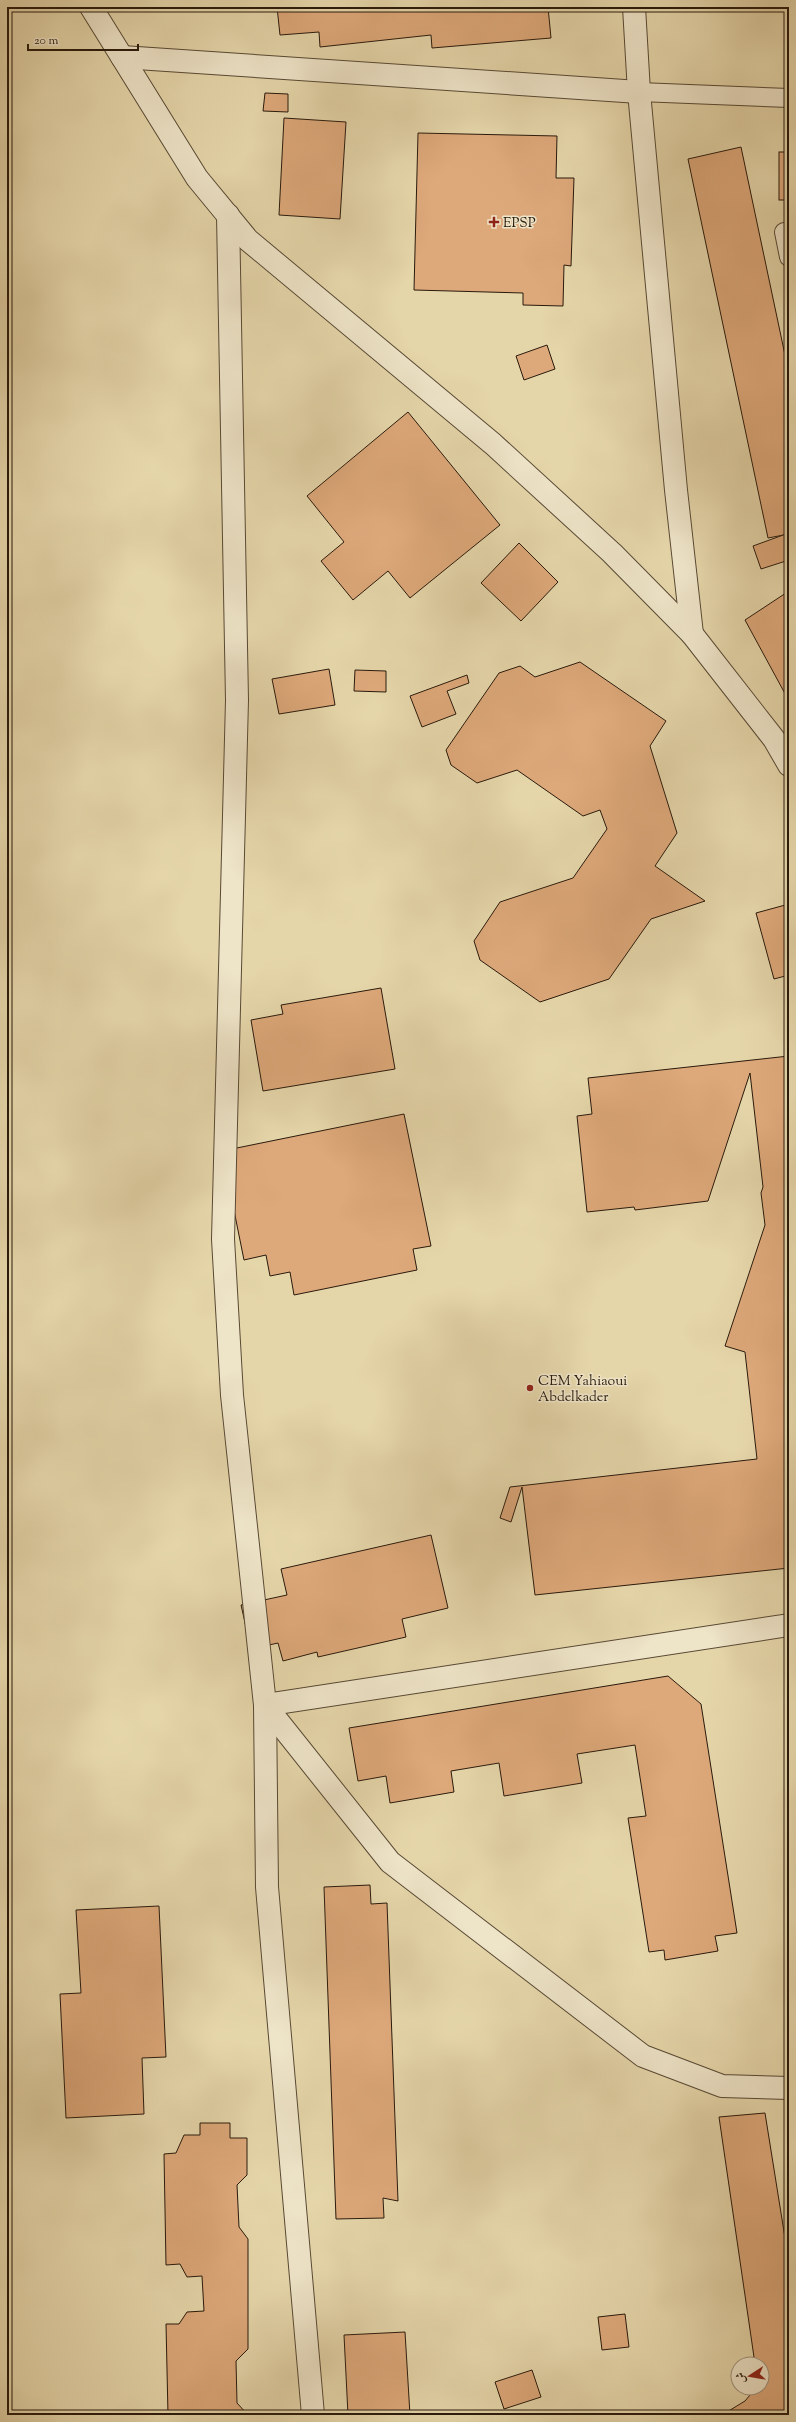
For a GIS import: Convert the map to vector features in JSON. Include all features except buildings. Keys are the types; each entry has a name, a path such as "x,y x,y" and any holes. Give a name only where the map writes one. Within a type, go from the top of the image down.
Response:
{"street":[{"path":"91,7 197,178 248,240 493,444 612,553 692,634 774,739 789,765"},
{"path":"634,7 639,92 692,634"},
{"path":"122,57 639,92"},
{"path":"228,215 237,700 223,1238 232,1395 265,1706 267,1887 313,2415"},
{"path":"265,1706 789,1625"},
{"path":"265,1706 390,1862 643,2056 722,2086 789,2088"}],"lane":[{"path":"639,92 789,98"},
{"path":"789,232 784,232 789,257"}],"place":[{"name":"EPSP","path":"494,222"},
{"name":"CEM Yahiaoui Abdelkader","path":"530,1388"}]}
